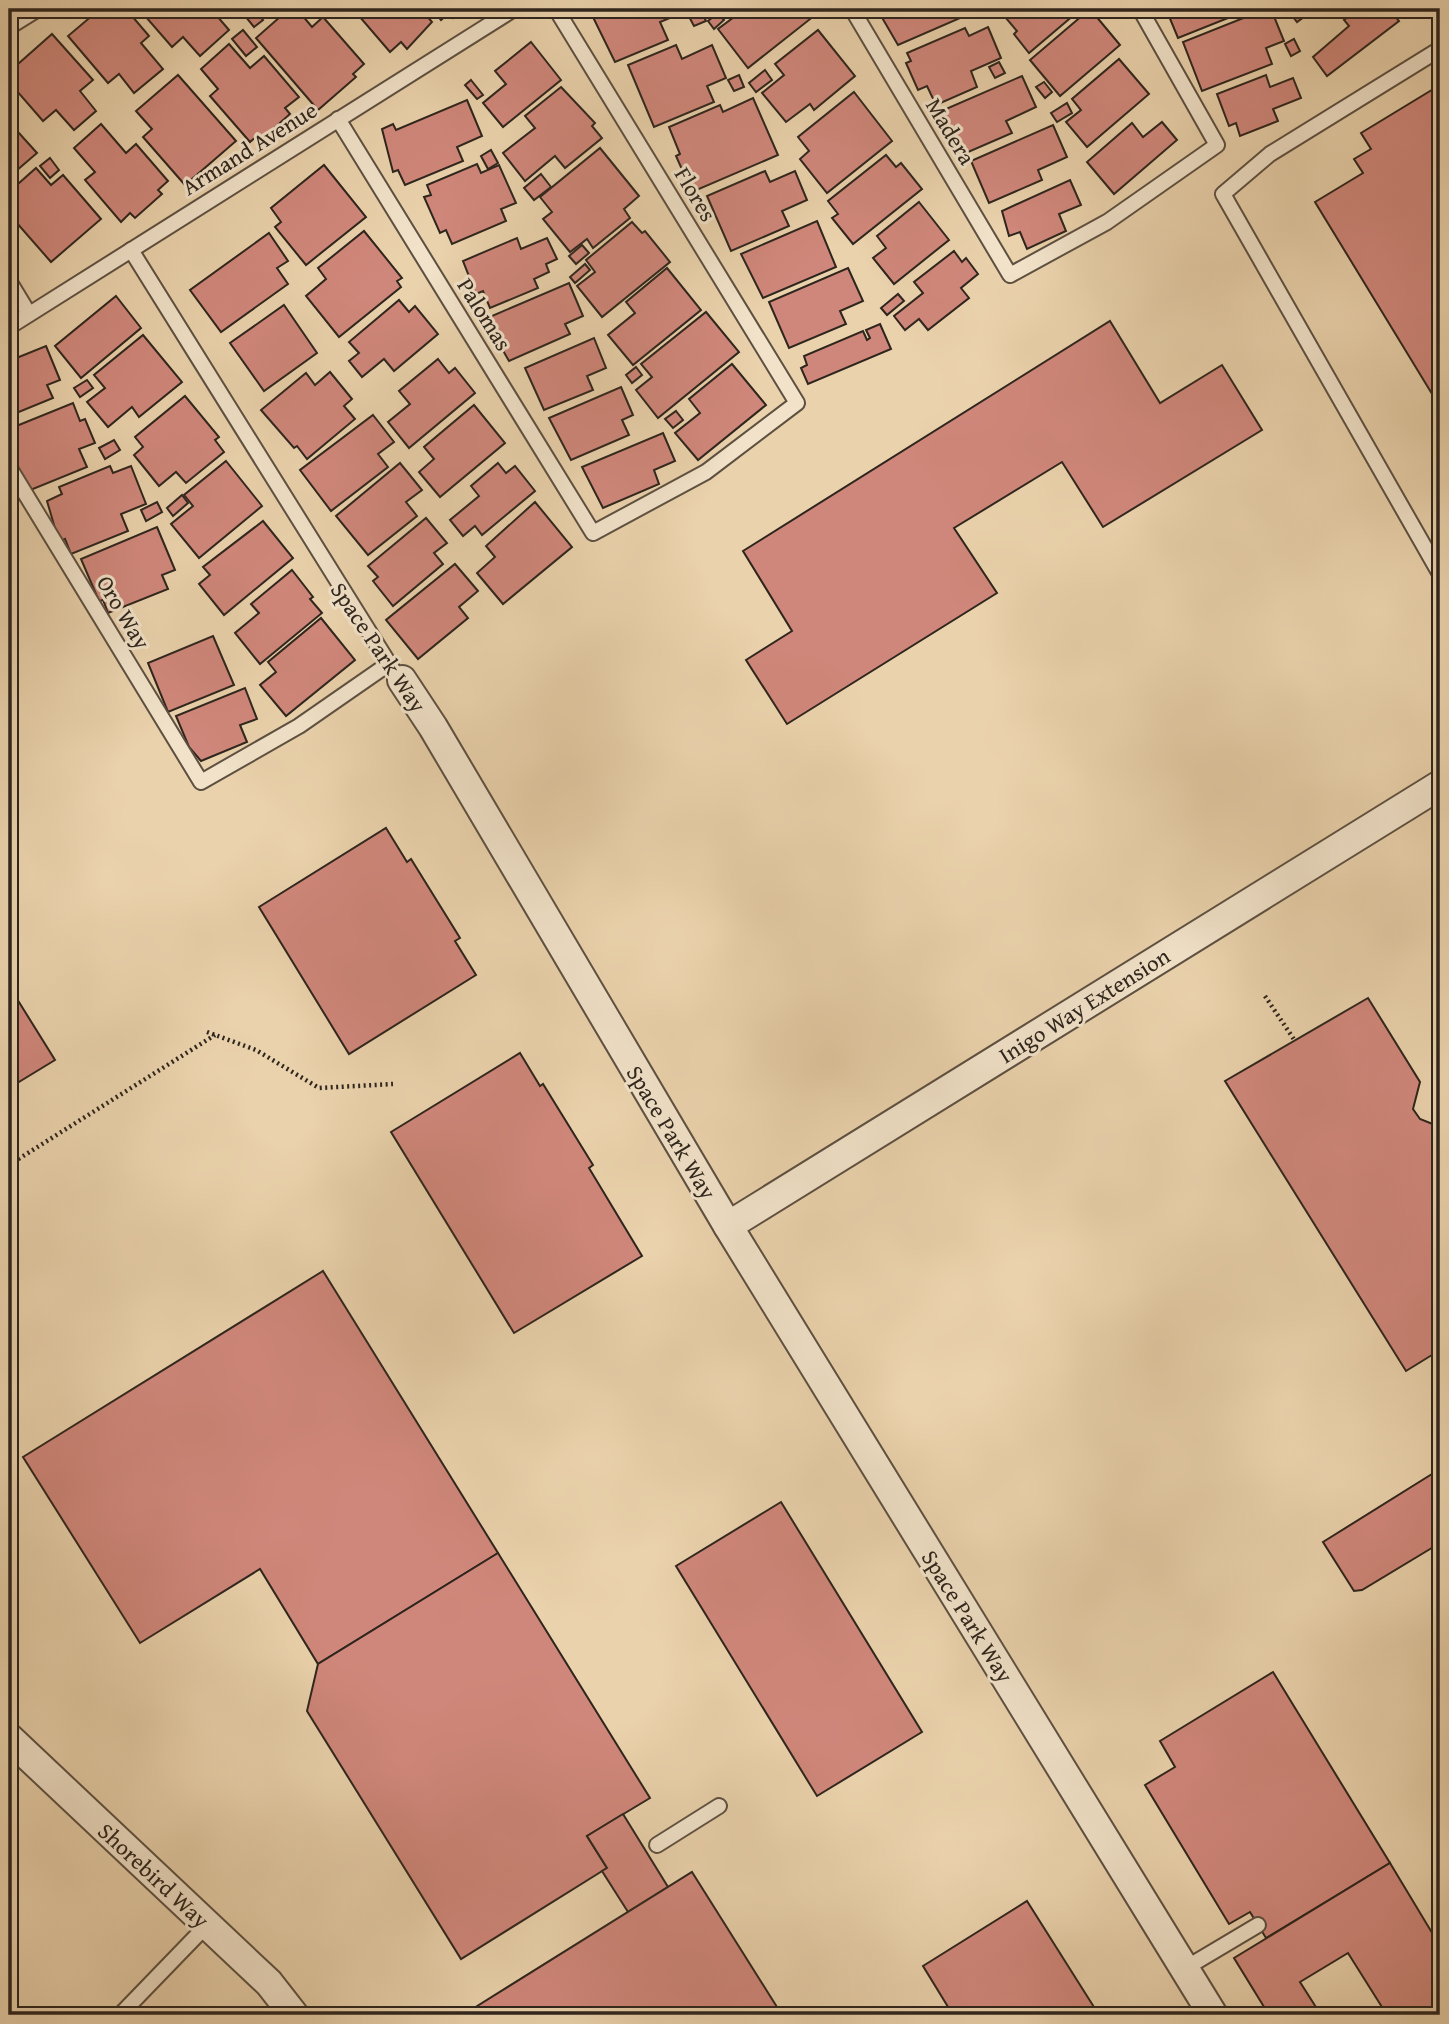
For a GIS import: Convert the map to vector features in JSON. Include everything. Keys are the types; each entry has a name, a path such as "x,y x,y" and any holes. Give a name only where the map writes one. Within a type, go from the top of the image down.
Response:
{"street":[{"name":"Space Park Way","path":"394,673 440,738 728,1226 1213,2015"},
{"name":"Inigo Way Extension","path":"728,1226 1440,785"},
{"name":"Shorebird Way","path":"9,1738 269,1983 294,2015"}],"lane":[{"path":"9,27 38,9"},
{"name":"Armand Avenue","path":"9,327 514,9"},
{"name":"Flores","path":"556,9 797,404 706,472 593,533"},
{"name":"Madera","path":"852,9 1010,275 1107,222 1217,145 1140,9"},
{"path":"1440,49 1270,154 1223,194 1440,574"},
{"name":"Palomas","path":"338,119 593,533"},
{"name":"Space Park Way","path":"131,250 394,673"},
{"path":"9,281 29,314"},
{"name":"Oro Way","path":"9,467 201,782 394,673"},
{"path":"657,1845 719,1806"},
{"path":"1184,1969 1258,1924"},
{"path":"120,2015 207,1925"}],"path":[{"path":"1265,996 1295,1041"},
{"path":"208,1032 256,1050 319,1088 393,1084"},
{"path":"9,1165 215,1035"}],"building":[{"path":"100,9 126,9 149,36 141,43 163,69 134,93 119,74 108,83 68,36"},
{"path":"139,9 211,9 229,30 200,56 183,37 172,47"},
{"path":"254,9 263,20 254,27 245,16"},
{"path":"289,9 297,9 312,27 323,17 364,64 353,74 356,77 318,110 256,38"},
{"path":"353,9 421,9 432,22 407,49 401,42 390,52"},
{"path":"432,9 464,9 453,18 449,13 441,20"},
{"path":"589,9 680,9 682,13 660,22 668,40 615,62"},
{"path":"700,9 706,21 694,26 686,11"},
{"path":"734,9 816,9 819,12 748,68 718,29 738,14"},
{"path":"877,9 964,9 967,15 898,45"},
{"path":"1081,9 1029,53 1014,34 1017,31 1000,11"},
{"path":"1090,9 1120,45 1060,96 1030,60"},
{"path":"1166,9 1248,9 1248,10 1178,38"},
{"path":"1271,9 1284,41 1266,48 1272,64 1202,91 1183,42"},
{"path":"1287,9 1315,9 1297,22"},
{"path":"1358,9 1389,9 1399,21 1327,76 1313,57 1349,26 1344,20"},
{"path":"718,13 724,20 714,29 708,21"},
{"path":"988,27 1001,58 971,71 977,87 936,105 927,86 918,90 906,63 911,61 907,53 965,28 969,36"},
{"path":"243,30 257,47 246,56 232,39"},
{"path":"818,30 855,76 814,110 810,104 786,122 762,93 784,75 775,64"},
{"path":"52,34 93,80 80,91 96,111 74,130 56,110 43,121 9,82 9,72"},
{"path":"1294,39 1300,51 1291,56 1285,44"},
{"path":"531,42 561,80 503,127 483,103 506,84 495,71"},
{"path":"229,44 250,68 264,56 299,97 285,108 290,114 262,139 258,135 250,142 210,96 218,89 201,69"},
{"path":"676,45 682,59 712,45 726,78 707,86 714,102 654,127 628,65"},
{"path":"1119,59 1149,94 1087,147 1066,122 1081,110 1072,99"},
{"path":"999,62 1005,73 995,78 989,67"},
{"path":"765,70 772,80 756,92 749,83"},
{"path":"178,75 236,141 185,185 143,137 152,129 136,111"},
{"path":"739,75 744,87 734,91 728,80"},
{"path":"1266,75 1270,87 1293,78 1301,98 1273,109 1278,121 1240,136 1236,123 1229,126 1217,94"},
{"path":"1022,76 1036,107 1006,121 1012,133 959,156 939,112"},
{"path":"471,80 483,95 477,99 465,85"},
{"path":"1044,82 1052,92 1045,98 1036,87"},
{"path":"1440,85 1440,407 1315,202 1363,173 1354,159 1371,149 1361,133"},
{"path":"561,87 595,123 592,126 602,138 565,168 555,156 525,181 503,153 535,128 525,116"},
{"path":"854,92 892,141 827,193 800,159 809,151 798,137"},
{"path":"753,98 778,155 692,192 676,156 680,154 669,127 720,105 723,112"},
{"path":"467,100 482,136 457,147 463,161 405,185 398,170 393,172 382,129 393,124 396,130"},
{"path":"1067,103 1072,113 1057,122 1051,113"},
{"path":"9,122 37,153 9,177"},
{"path":"1162,122 1177,140 1114,194 1087,162 1132,123 1143,137"},
{"path":"101,124 126,153 136,144 168,181 158,190 162,194 135,218 130,213 121,222 85,180 95,172 74,148"},
{"path":"1053,125 1067,157 1038,170 1042,180 989,203 971,161"},
{"path":"600,148 639,196 624,209 630,218 593,248 587,239 570,252 543,219 552,212 540,197"},
{"path":"491,150 498,163 488,169 481,156"},
{"path":"886,155 896,167 901,163 922,189 853,244 832,218 838,214 828,201"},
{"path":"50,158 59,170 50,178 40,166"},
{"path":"477,164 481,173 499,165 516,203 501,209 506,221 452,244 446,230 440,233 424,197 431,195 427,185"},
{"path":"324,165 366,217 306,265 275,227 281,222 271,208"},
{"path":"36,168 51,185 63,175 101,219 51,262 9,214 9,192"},
{"path":"765,171 770,182 795,171 807,200 782,211 789,226 731,251 707,196"},
{"path":"541,174 551,187 534,200 524,188"},
{"path":"1070,180 1081,205 1059,214 1066,231 1027,249 1020,232 1009,236 1002,211"},
{"path":"919,202 949,240 894,284 873,258 886,248 877,236"},
{"path":"817,221 836,267 763,298 741,254"},
{"path":"632,222 642,233 645,231 670,262 602,317 577,286 595,272 586,260"},
{"path":"364,231 402,278 397,281 401,287 339,337 306,296 326,279 318,268"},
{"path":"269,233 288,261 277,268 288,284 221,332 190,290"},
{"path":"517,238 521,249 547,238 557,259 546,264 549,272 534,279 538,288 490,308 483,291 476,294 463,261"},
{"path":"582,245 589,253 576,264 569,256"},
{"path":"954,251 962,262 966,258 978,274 961,288 969,298 928,330 919,319 905,330 894,316 923,293 914,282"},
{"path":"585,264 590,270 575,283 570,277"},
{"path":"667,268 701,310 633,365 608,335 635,313 626,302"},
{"path":"848,268 863,301 840,311 846,324 789,348 769,302"},
{"path":"569,283 583,316 565,324 570,334 509,361 485,319"},
{"path":"898,294 904,301 887,315 881,308"},
{"path":"116,296 141,328 81,378 55,346"},
{"path":"399,300 409,312 415,306 438,334 394,371 384,359 362,377 349,361 359,353 349,342"},
{"path":"284,305 317,353 264,391 230,343"},
{"path":"706,312 739,352 658,418 636,390 652,377 641,364"},
{"path":"1110,321 1160,403 1222,365 1262,430 1103,527 1062,462 954,528 997,593 787,724 746,660 792,631 743,551"},
{"path":"880,324 891,349 808,384 801,368 807,365 804,356 863,331 867,340 870,338 866,330"},
{"path":"143,335 182,382 139,417 132,407 108,427 87,402 105,388 94,375"},
{"path":"594,338 606,368 587,376 593,390 544,410 525,368"},
{"path":"46,346 60,380 47,385 53,398 9,416 9,361"},
{"path":"438,359 449,373 455,368 475,393 409,448 388,422 410,404 399,391"},
{"path":"732,364 766,405 698,460 675,433 700,413 689,399"},
{"path":"636,367 642,375 632,383 626,375"},
{"path":"330,372 352,399 344,406 355,419 307,459 261,410 306,373 315,385"},
{"path":"87,380 93,388 80,397 74,388"},
{"path":"621,387 633,415 622,420 629,435 571,460 549,418"},
{"path":"185,396 219,437 215,440 224,452 186,483 176,472 159,486 134,455 143,447 135,437"},
{"path":"73,403 80,421 85,419 95,443 79,449 87,467 28,491 9,456 9,429"},
{"path":"474,405 505,443 440,497 419,472 434,459 424,447"},
{"path":"676,411 683,420 673,428 665,419"},
{"path":"373,415 394,442 378,454 388,467 331,511 300,470"},
{"path":"663,433 675,461 654,470 659,484 603,508 582,467"},
{"path":"114,440 120,450 105,459 99,448"},
{"path":"226,461 262,506 199,558 171,524 193,506 184,495"},
{"path":"400,463 422,490 406,502 417,516 368,555 336,516"},
{"path":"498,463 506,473 515,466 535,491 482,535 475,526 463,536 450,520 479,496 471,486"},
{"path":"110,466 113,473 131,466 146,504 121,514 128,531 71,554 65,539 59,542 47,501 62,494 59,487"},
{"path":"182,495 188,503 173,516 167,508"},
{"path":"157,502 162,512 146,521 141,510"},
{"path":"535,502 572,547 503,604 477,573 495,557 486,546"},
{"path":"426,518 447,543 434,553 443,564 393,606 373,581 378,577 368,566"},
{"path":"263,521 293,558 224,615 199,584 210,575 203,567"},
{"path":"157,527 175,570 162,575 168,589 108,613 103,600 99,601 81,559"},
{"path":"455,564 478,591 459,607 468,618 418,659 386,620"},
{"path":"292,570 322,613 260,664 235,633 259,613 251,604"},
{"path":"321,618 355,660 286,716 260,685 276,672 268,662"},
{"path":"213,636 234,685 168,712 148,663"},
{"path":"245,688 257,719 240,725 247,742 201,761 189,747 176,716"},
{"path":"386,828 407,862 411,859 460,938 455,941 476,975 349,1054 259,907"},
{"path":"9,986 55,1060 9,1088"},
{"path":"1368,998 1420,1082 1413,1109 1420,1119 1440,1127 1440,1350 1406,1371 1225,1081"},
{"path":"520,1053 540,1086 543,1084 593,1165 589,1168 642,1256 514,1333 391,1132"},
{"path":"323,1271 498,1553 318,1664 260,1569 140,1643 23,1457"},
{"path":"1440,1469 1440,1543 1362,1590 1354,1591 1323,1542"},
{"path":"781,1502 922,1732 817,1796 676,1566"},
{"path":"498,1553 650,1798 587,1836 607,1868 461,1959 307,1711 318,1664"},
{"path":"1273,1672 1390,1863 1266,1938 1250,1912 1229,1924 1145,1785 1175,1767 1160,1741"},
{"path":"623,1814 668,1887 628,1912 602,1871 607,1868 587,1836"},
{"path":"1390,1863 1440,1946 1440,2015 1387,2015 1348,1953 1300,1982 1321,2015 1269,2015 1234,1958"},
{"path":"692,1872 782,2015 478,2015 474,2008"},
{"path":"1027,1901 1099,2015 953,2015 923,1966"}]}
